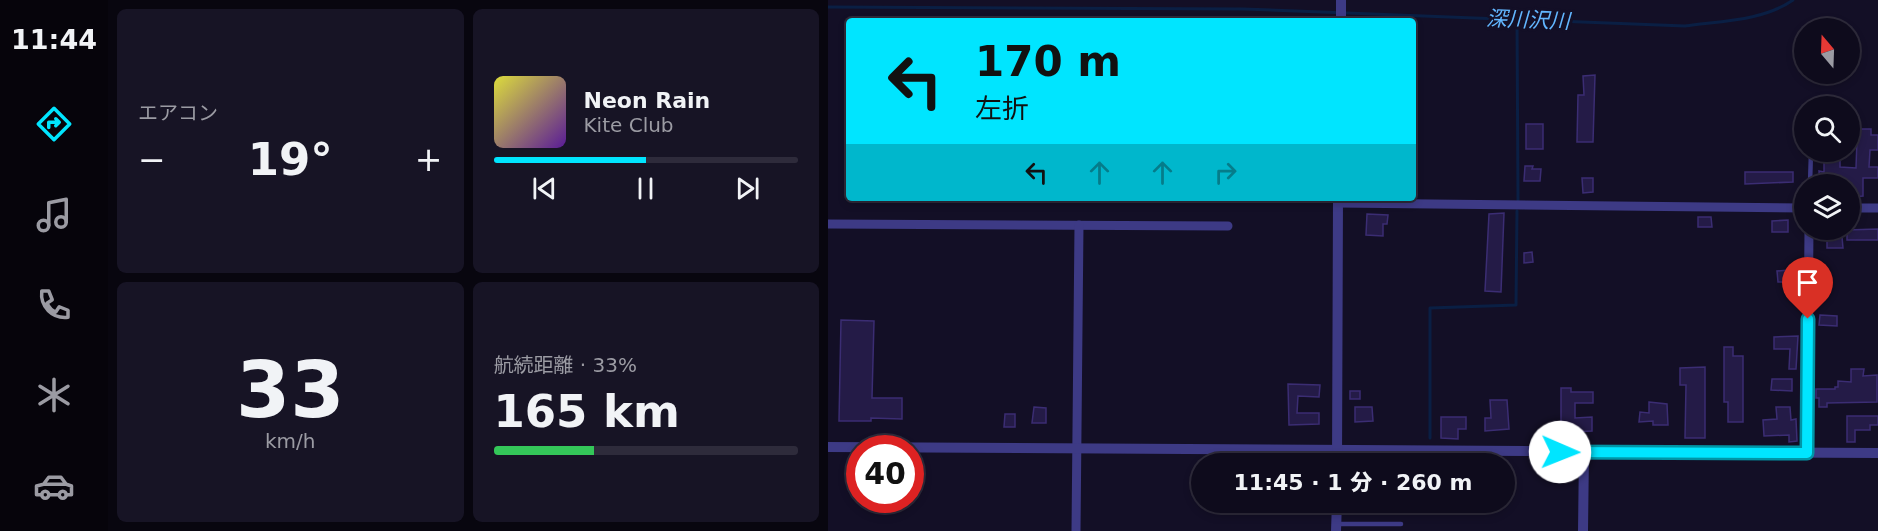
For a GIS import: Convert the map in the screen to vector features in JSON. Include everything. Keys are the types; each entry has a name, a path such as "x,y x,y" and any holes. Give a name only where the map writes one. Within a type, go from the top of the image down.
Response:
{"street":[{"path":"1341,0 1341,18"},
{"path":"1337,450 1338,201"},
{"path":"1396,201 1794,208"},
{"path":"1860,208 1878,208"},
{"path":"828,224 1228,226"},
{"path":"1076,531 1079,225"},
{"path":"1807,453 1809,240"},
{"path":"828,447 1878,453"},
{"path":"1583,531 1584,452"}],"lane":[{"path":"1336,528 1401,524"}],"building":[{"path":"1595,75 1593,142 1577,142 1578,95 1584,95 1583,76"},
{"path":"1526,124 1543,124 1543,149 1526,149"},
{"path":"1860,129 1871,129 1871,135 1878,135 1878,150 1870,150 1869,167 1878,167 1878,178 1863,178 1863,196 1860,196 1860,174 1819,174 1819,171 1824,172 1824,162 1840,162 1840,167 1856,168 1856,162 1860,162"},
{"path":"1525,166 1541,169 1540,181 1524,181"},
{"path":"1745,172 1793,172 1793,182 1745,184"},
{"path":"1582,178 1593,178 1593,192 1583,193"},
{"path":"1504,213 1501,292 1485,291 1489,214"},
{"path":"1367,214 1388,215 1387,224 1383,224 1383,236 1366,235"},
{"path":"1698,217 1711,217 1712,227 1698,227"},
{"path":"1788,220 1788,232 1772,232 1772,221"},
{"path":"1878,229 1878,240 1860,240 1860,230"},
{"path":"1827,240 1842,240 1843,248 1827,248"},
{"path":"1532,252 1533,262 1524,263 1524,253"},
{"path":"1789,266 1799,266 1799,276 1793,276 1793,282 1778,282 1777,271 1789,270"},
{"path":"1820,315 1837,316 1837,326 1819,325"},
{"path":"841,320 874,321 872,398 902,398 902,419 871,418 871,421 839,421"},
{"path":"1798,336 1796,369 1789,369 1790,349 1774,349 1774,337"},
{"path":"1724,347 1733,347 1733,356 1743,356 1743,422 1728,422 1728,402 1724,402"},
{"path":"1705,367 1705,438 1685,438 1686,385 1680,385 1680,368"},
{"path":"1851,369 1864,369 1863,376 1877,375 1877,402 1827,403 1827,407 1819,407 1816,389 1835,389 1838,387 1838,381 1851,382"},
{"path":"1772,379 1792,379 1792,391 1771,390"},
{"path":"1288,384 1320,385 1319,397 1298,396 1297,413 1319,413 1319,424 1289,425"},
{"path":"1561,388 1571,388 1571,392 1593,392 1593,403 1575,403 1575,418 1592,417 1592,431 1569,432 1569,440 1561,440"},
{"path":"1350,391 1360,391 1360,399 1350,399"},
{"path":"1490,400 1507,400 1509,429 1485,431 1485,418 1491,418"},
{"path":"1649,402 1667,404 1668,425 1653,425 1653,421 1639,422 1640,412 1649,413"},
{"path":"1034,407 1046,408 1046,423 1032,423"},
{"path":"1355,407 1372,407 1373,421 1355,422"},
{"path":"1776,407 1790,407 1791,420 1796,419 1797,441 1789,442 1789,435 1764,436 1763,420 1777,419"},
{"path":"1005,414 1015,414 1015,427 1004,427"},
{"path":"1847,416 1878,416 1878,425 1870,425 1870,430 1855,430 1855,442 1847,442"},
{"path":"1441,417 1466,417 1466,429 1458,429 1458,439 1441,438"}],"waterway":[{"name":"深川沢川","path":"828,7 1243,9 1685,26 1755,16 1793,0"},
{"path":"1517,19 1518,200"},
{"path":"1430,438 1430,308 1516,305 1517,211"}],"route":[{"path":"1560,452 1807,453 1808,319"}]}
